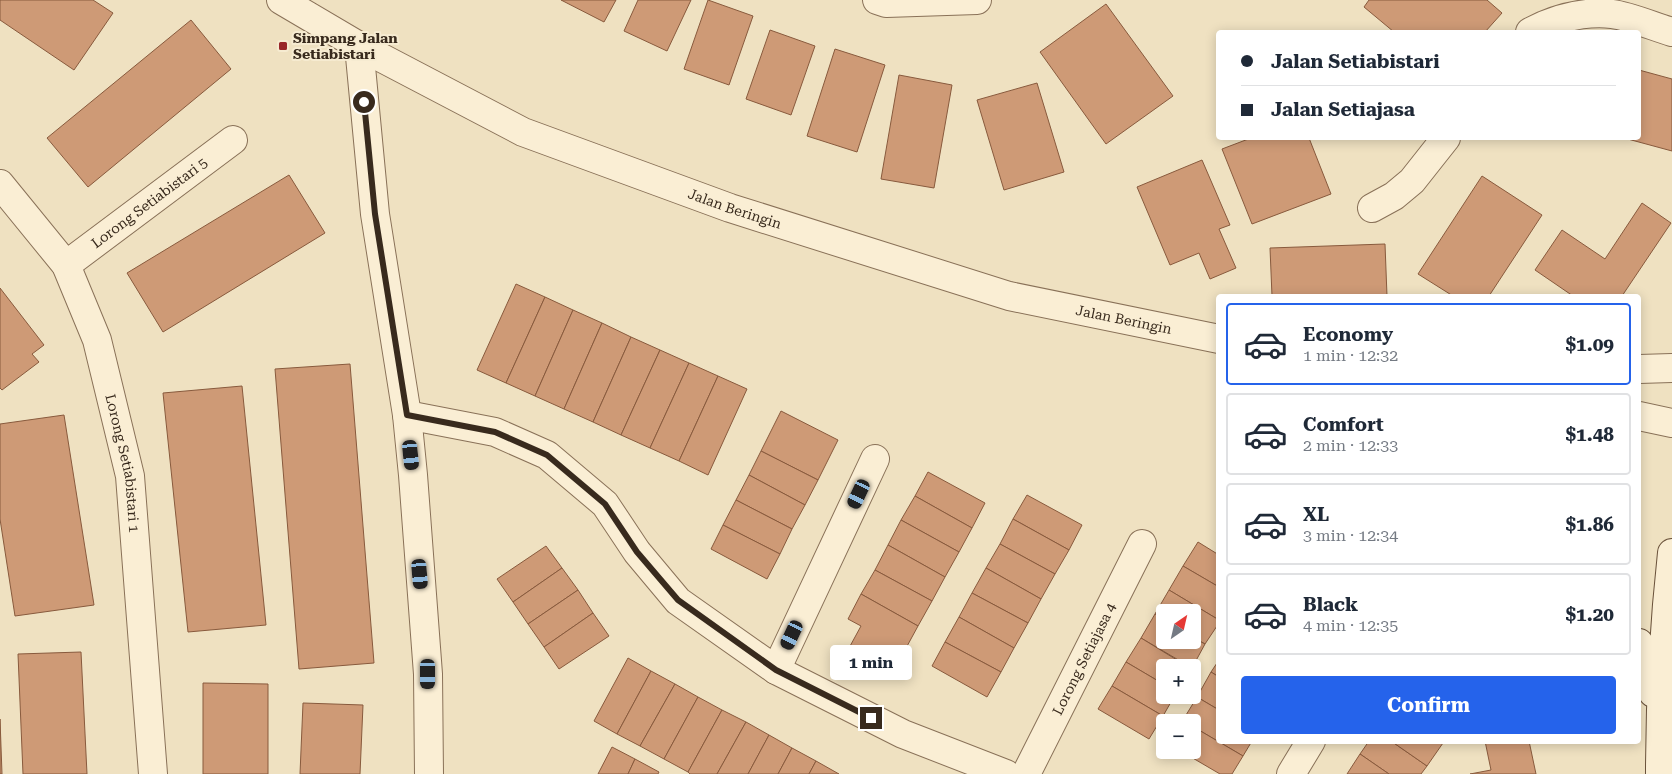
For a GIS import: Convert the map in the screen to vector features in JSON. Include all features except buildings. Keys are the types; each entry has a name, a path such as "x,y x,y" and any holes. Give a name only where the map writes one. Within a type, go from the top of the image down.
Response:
{"street":[{"name":"Jalan Beringin","path":"281,0 359,46 523,132 730,208 1009,296 1216,338"},
{"path":"878,0 886,3 977,0"},
{"path":"1534,30 1547,23 1581,14 1614,14 1672,32"},
{"path":"359,46 375,214 407,415 428,674 429,774"},
{"name":"Lorong Setiabistari 5","path":"66,265 232,140"},
{"path":"1372,208 1394,196 1412,181 1444,140"},
{"name":"Lorong Setiabistari 1","path":"0,184 66,265 97,340 130,476 153,774"},
{"path":"1641,369 1667,358 1672,353"},
{"path":"1641,369 1672,368"},
{"path":"407,415 495,432 547,455 605,504 637,552 678,600 776,670 902,734 1006,774"},
{"path":"1641,416 1672,423"},
{"path":"776,670 875,459"},
{"name":"Lorong Setiajasa 4","path":"1026,774 1142,544"},
{"path":"1660,774 1660,718 1667,600 1672,553"},
{"path":"1641,646 1660,718"},
{"path":"1290,774 1309,744"}],"place":[{"name":"Simpang Jalan Setiabistari","path":"283,46"}],"route":[{"path":"364,102 375,214 407,415 495,432 547,455 605,504 637,552 678,600 776,670 871,718"}]}
